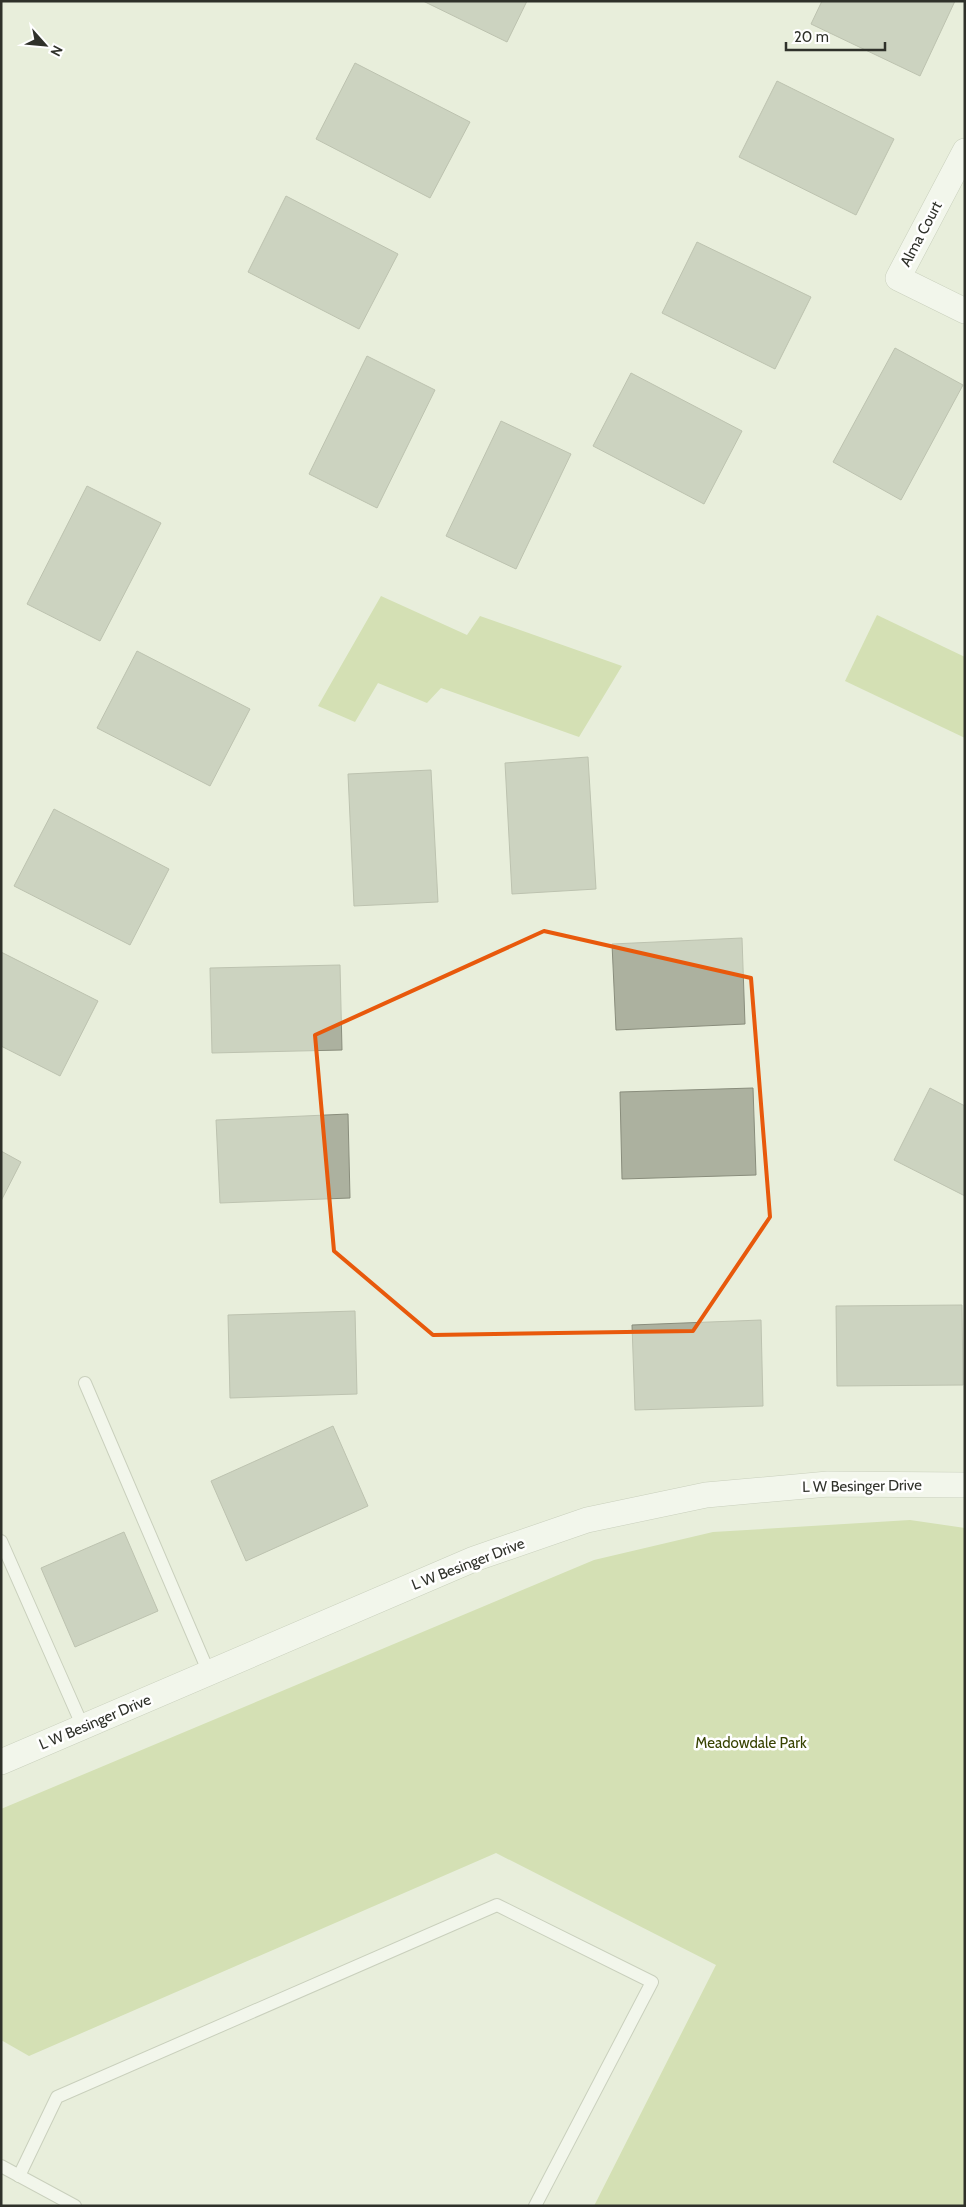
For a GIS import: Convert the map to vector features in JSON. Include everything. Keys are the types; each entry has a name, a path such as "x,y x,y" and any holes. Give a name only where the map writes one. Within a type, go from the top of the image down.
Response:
{"street":[{"name":"Alma Court","path":"965,151 898,278 965,311"},
{"name":"L W Besinger Drive","path":"1,1762 474,1559 594,1518 706,1495 828,1484 965,1485"}],"lane":[{"path":"85,1383 209,1673"},
{"path":"1,1541 83,1727"},
{"path":"19,2176 57,2097 497,1904 652,1982 534,2206"},
{"path":"1,2166 75,2206"}],"highlighted area":[{"path":"544,931 751,978 770,1217 693,1331 433,1335 334,1251 315,1035"}],"green space":[{"path":"381,596 467,635 480,616 622,666 579,737 441,688 427,703 378,683 355,722 318,706"},
{"path":"877,615 965,657 965,738 845,681"},
{"name":"Meadowdale Park","path":"910,1520 965,1528 965,2206 594,2206 716,1965 496,1853 29,2056 1,2040 1,1809 594,1560 713,1532"}],"building":[{"path":"423,1 527,1 507,42"},
{"path":"822,1 955,1 920,76 811,24"},
{"path":"355,63 470,122 430,198 316,139"},
{"path":"777,81 894,139 856,215 739,157"},
{"path":"286,196 398,254 359,329 248,272"},
{"path":"697,242 811,297 775,369 662,313"},
{"path":"895,348 963,385 901,500 833,462"},
{"path":"367,356 435,390 377,508 309,474"},
{"path":"631,373 742,431 704,504 593,446"},
{"path":"501,421 571,454 516,569 446,536"},
{"path":"87,486 161,523 100,641 27,604"},
{"path":"137,651 250,709 210,786 97,728"},
{"path":"588,757 596,889 512,894 505,763"},
{"path":"431,770 438,902 354,906 348,774"},
{"path":"54,809 169,869 130,945 14,886"},
{"path":"742,938 745,1024 616,1030 612,944"},
{"path":"1,952 98,1001 60,1076 1,1046"},
{"path":"340,965 342,1050 212,1053 210,968"},
{"path":"753,1088 756,1175 622,1179 620,1092"},
{"path":"930,1088 965,1106 965,1196 894,1160"},
{"path":"348,1114 350,1198 220,1203 216,1120"},
{"path":"1,1151 21,1162 1,1201"},
{"path":"962,1305 963,1385 837,1386 836,1306"},
{"path":"355,1311 357,1394 230,1398 228,1315"},
{"path":"761,1320 763,1406 635,1410 632,1325"},
{"path":"333,1426 368,1506 246,1561 211,1481"},
{"path":"124,1532 158,1611 75,1647 41,1568"}]}
